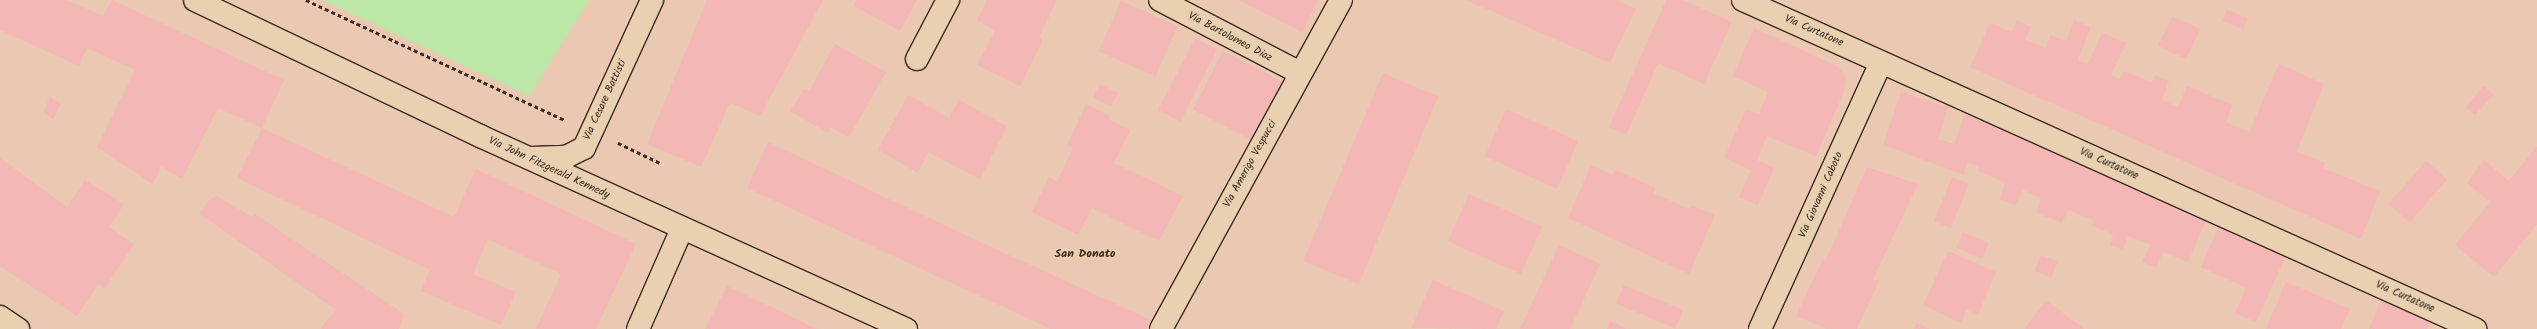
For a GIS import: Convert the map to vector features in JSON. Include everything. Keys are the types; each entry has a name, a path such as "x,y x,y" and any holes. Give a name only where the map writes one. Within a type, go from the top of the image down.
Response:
{"street":[{"name":"Via John Fitzgerald Kennedy","path":"195,0 597,190 906,329"},
{"name":"Via Cesare Battisti","path":"528,158 566,156 587,139 652,0"},
{"path":"917,59 948,0"},
{"name":"Via Bartolomeo Diaz","path":"1160,0 1300,73"},
{"name":"Via Amerigo Vespucci","path":"1161,329 1341,0"},
{"name":"Via Curtatone","path":"1743,0 2475,329"},
{"name":"Via Giovanni Caboto","path":"1760,329 1881,62"},
{"path":"587,139 584,172 597,190"},
{"path":"638,329 682,229"},
{"path":"0,317 18,329"}],"path":[{"path":"306,0 587,139 660,163"}],"green space":[{"path":"322,0 589,0 529,96"}],"building":[{"path":"0,0 67,0 103,16 112,0 284,80 262,128 218,108 182,179 161,166 153,184 97,147 135,70 87,48 79,66 0,30"},
{"path":"707,0 823,0 760,116 730,103 701,167 647,144"},
{"path":"857,0 917,0 900,31 854,6"},
{"path":"987,0 1057,0 1039,37 1043,40 1020,86 977,65 995,31 977,20"},
{"path":"1238,0 1318,0 1302,32"},
{"path":"1466,0 1616,0 1636,9 1610,63"},
{"path":"1666,0 1682,0 1732,22 1704,84 1658,63 1626,135 1609,127"},
{"path":"1121,1 1178,26 1155,76 1099,51"},
{"path":"2227,10 2248,18 2243,29 2223,21"},
{"path":"2172,16 2200,29 2186,59 2158,46"},
{"path":"2017,20 2031,27 2025,39 2046,48 2050,35 2066,41 2074,20 2091,27 2078,60 2088,64 2102,33 2126,43 2111,75 2120,79 2124,71 2151,82 2155,75 2169,81 2162,100 2178,107 2187,86 2233,105 2226,122 2249,132 2279,64 2324,84 2297,151 2325,163 2323,168 2380,191 2361,239 1970,67 1990,23 2012,32"},
{"path":"1754,28 1839,67 1846,79 1843,94 1816,156 1767,136 1757,160 1774,168 1758,205 1739,197 1751,170 1724,158 1746,109 1759,114 1768,92 1733,76"},
{"path":"1195,38 1217,49 1181,122 1158,110"},
{"path":"835,44 886,72 849,137 830,127 828,133 790,111 804,89 809,91"},
{"path":"1223,51 1283,81 1253,140 1193,110"},
{"path":"1383,73 1438,96 1359,284 1303,261"},
{"path":"1100,84 1118,93 1111,106 1093,97"},
{"path":"2483,86 2494,94 2475,115 2466,107"},
{"path":"1901,92 1948,107 1938,139 1954,144 1966,112 2208,216 2188,262 2163,252 2156,267 2142,262 2151,245 2128,236 2123,249 2110,246 2113,234 2092,226 2093,220 2068,210 2062,223 2036,213 2041,198 2023,190 2015,205 2000,199 2005,182 1978,171 1979,167 1967,162 1964,175 1883,145"},
{"path":"908,95 949,118 959,100 1007,126 980,179 928,152 918,173 878,150"},
{"path":"50,97 61,104 53,119 43,112"},
{"path":"1086,104 1110,116 1108,119 1130,130 1114,163 1183,196 1159,241 1092,208 1078,235 1032,212 1049,177 1057,182 1073,148 1067,145"},
{"path":"1506,109 1578,141 1557,189 1485,157"},
{"path":"262,128 454,217 476,169 636,244 596,329 536,329 561,274 488,239 473,274 516,292 501,325 421,291 430,270 237,178"},
{"path":"768,142 1151,320 1147,329 1051,329 747,188"},
{"path":"2537,146 2537,224 2494,277 2455,245 2490,202 2467,183 2484,160 2509,181"},
{"path":"0,158 67,207 85,180 124,204 109,227 134,244 105,288 98,284 77,316 0,266"},
{"path":"2426,161 2447,179 2410,222 2389,204"},
{"path":"1591,165 1613,175 1616,170 1655,188 1653,193 1689,209 1691,205 1715,215 1689,274 1568,218"},
{"path":"1867,167 1918,184 1873,279 1879,281 1857,329 1827,329 1796,316 1823,259 1826,260"},
{"path":"1952,177 1969,184 1951,228 1934,222"},
{"path":"1469,194 1542,227 1521,274 1448,242"},
{"path":"217,196 252,217 255,214 404,314 399,329 320,329 336,310 200,214 209,200"},
{"path":"2220,223 2287,253 2256,322 2235,313 2246,288 2201,267"},
{"path":"1963,232 1989,243 1982,259 1956,248"},
{"path":"1559,245 1600,264 1570,329 1520,329"},
{"path":"1948,251 1996,272 1978,314 1966,310 1961,323 1923,305"},
{"path":"2041,255 2058,262 2051,278 2035,271"},
{"path":"1433,280 1504,311 1496,329 1411,328"},
{"path":"2286,282 2350,309 2341,329 2266,329"},
{"path":"1624,285 1683,310 1675,328 1616,303"},
{"path":"727,286 817,329 705,329"},
{"path":"2383,296 2432,317 2427,329 2369,329"},
{"path":"2046,300 2084,329 2024,329"},
{"path":"1610,321 1627,329 1607,329"},
{"path":"1917,323 1930,329 1914,329"}],"district":[{"name":"San Donato","path":"1085,254"}]}
